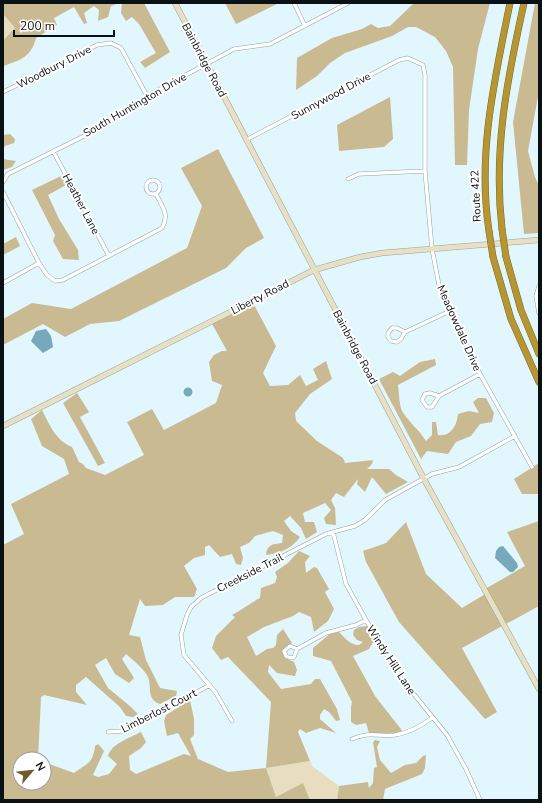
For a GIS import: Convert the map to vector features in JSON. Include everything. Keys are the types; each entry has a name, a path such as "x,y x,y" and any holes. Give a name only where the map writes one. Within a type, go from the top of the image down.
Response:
{"highway":[{"name":"Route 422","path":"510,3 491,99 486,139 484,177 493,257 511,319 539,382"},
{"name":"Route 422","path":"524,3 511,60 501,120 498,162 502,229 506,257 521,310 539,354"}],"street":[{"name":"Bainbridge Road","path":"175,3 424,479 539,689"},
{"path":"294,3 305,26"},
{"name":"South Huntington Drive","path":"3,182 8,174 104,126 147,96 234,49 270,44 348,3"},
{"name":"Woodbury Drive","path":"3,92 97,45 111,43 121,48 147,96"},
{"name":"Sunnywood Drive","path":"246,140 399,60 408,58 417,61"},
{"name":"Meadowdale Drive","path":"417,61 423,65 425,70 425,171 432,249 440,290 480,374 532,467"},
{"name":"Heather Lane","path":"53,151 109,256"},
{"path":"348,179 359,174 425,171"},
{"path":"150,180 157,180 160,185 160,189 156,194 146,191 146,187 150,180"},
{"path":"3,192 39,263 47,276 56,281 64,280 162,228 165,222 166,214 156,194"},
{"name":"Liberty Road","path":"4,424 314,270 372,254 539,240"},
{"path":"3,282 39,263"},
{"path":"539,286 536,296 539,313"},
{"path":"405,332 392,328 388,333 388,337 391,341 397,342 401,339 405,332 450,311"},
{"path":"439,396 430,393 425,394 422,400 424,405 432,407 439,396 480,374"},
{"name":"Creekside Trail","path":"232,721 210,685 189,663 184,655 182,635 191,607 201,598 326,534 361,523 380,503 438,472 459,467 515,436"},
{"name":"Windy Hill Lane","path":"333,532 346,584 400,677 447,735 457,752 480,800"},
{"path":"297,649 326,632 356,625 366,620"},
{"name":"Limberlost Court","path":"108,732 122,731 129,728 210,685"},
{"path":"352,739 369,733 394,735 404,733 432,718"}],"shaded area":[{"path":"3,3 119,3 111,6 108,17 98,21 99,10 94,6 84,13 87,23 84,24 74,7 54,18 57,25 36,38 28,54 20,60 3,66 3,41 15,28 3,14"},
{"path":"122,3 144,3 170,52 145,68 140,62 156,53 139,24 132,17 126,21 121,13"},
{"path":"225,3 279,3 236,24"},
{"path":"414,3 490,3 478,49 469,110 467,165 455,165 453,67 446,51 435,37 416,27 408,27 392,36 345,53 330,63 317,76 296,90 297,58 332,38 362,29 371,24 378,28 390,26"},
{"path":"535,3 539,3 539,91 528,151 539,186 539,233 524,234 513,122"},
{"path":"3,14 21,35 3,44"},
{"path":"390,97 393,139 384,147 339,151 337,125"},
{"path":"10,134 15,139 14,143 5,146 3,149 3,135"},
{"path":"218,149 264,238 246,248 226,268 119,321 90,324 65,337 43,324 3,345 3,319 32,303 71,309 187,248 202,206 181,168"},
{"path":"3,159 16,161 12,167 3,170"},
{"path":"61,176 66,185 48,195 59,219 78,250 79,260 63,259 53,241 55,235 32,190"},
{"path":"16,237 20,246 3,255 3,244"},
{"path":"252,301 276,346 263,373 270,386 288,385 300,375 306,386 318,380 313,369 326,361 332,379 310,394 295,413 296,421 317,441 343,458 345,463 373,460 372,464 367,469 389,469 408,482 386,494 372,477 365,492 357,484 358,479 344,497 336,493 331,500 335,508 336,525 326,524 324,518 331,510 325,503 303,513 305,522 314,522 317,532 306,539 301,528 290,516 284,521 291,531 300,537 293,545 285,550 266,555 269,547 282,543 283,535 273,531 255,536 249,543 240,547 243,558 241,565 236,564 232,554 220,557 209,545 205,547 205,555 194,558 184,566 197,589 194,597 175,597 163,605 145,606 140,599 129,635 140,637 146,660 160,688 177,691 176,696 160,704 155,702 152,699 149,679 143,669 126,654 122,659 134,678 129,683 115,674 106,658 95,665 108,688 138,714 133,717 126,716 120,707 86,677 76,685 76,692 87,705 44,695 41,697 38,751 12,751 12,791 52,791 52,765 74,773 91,760 95,746 98,744 104,751 93,775 98,777 109,774 117,764 108,756 110,751 117,744 141,732 146,742 141,748 129,756 130,770 136,774 184,754 191,756 178,733 167,736 164,721 166,715 190,700 194,719 194,735 190,739 198,759 228,772 266,768 276,797 303,783 310,800 3,800 3,545 24,534 11,504 69,474 64,459 42,446 31,419 42,410 57,436 72,447 79,462 86,468 105,475 144,455 127,422 152,409 164,430 216,403 222,385 212,381 209,362 214,355 222,351 227,351 211,322"},
{"path":"435,359 436,365 398,385 402,411 426,441 432,435 432,422 436,422 438,435 443,435 450,432 455,426 458,414 469,411 479,413 473,402 478,398 486,398 494,413 492,422 480,424 471,436 456,442 448,454 427,451 421,459 379,379 393,372 400,376 420,362"},
{"path":"77,393 89,412 80,417 105,463 98,466 63,403"},
{"path":"539,463 539,494 522,494 514,479"},
{"path":"539,521 539,606 462,648 497,712 485,719 399,622 366,562 363,551 386,543 406,522 426,574 462,608 487,593 485,589 525,566 507,532"},
{"path":"299,551 310,556 305,562 306,573 314,567 317,568 329,589 325,592 334,609 328,621 314,632 311,617 299,612 293,616 264,627 247,637 256,656 276,645 277,635 283,629 292,643 282,650 285,658 294,662 297,670 295,676 277,673 269,665 268,672 281,689 311,684 315,679 320,679 337,709 340,720 336,721 329,712 324,709 320,715 320,719 336,733 320,728 306,733 300,729 298,732 310,761 266,768 271,702 228,657 221,660 212,648 216,636 235,617 232,615 260,598 261,588 275,583 277,577 275,572 288,563"},
{"path":"367,626 374,641 369,649 353,656 375,696 404,733 393,735 369,733 366,723 356,725 351,722 352,702 331,661 313,656 313,648 331,633 339,632 350,642 359,645 363,642 357,640 353,635 354,630 359,627"},
{"path":"375,740 380,741 377,747 380,760 391,773 405,765 416,763 426,755 425,768 422,774 385,789 383,800 337,800 339,786 368,782 369,788 373,783 374,768 377,767 373,742"},
{"path":"310,761 312,766 339,786 337,800 310,800 303,783 276,797 266,768"}],"water":[{"path":"46,329 51,336 53,347 43,353 31,341 36,331"},
{"path":"186,388 190,388 192,392 190,396 186,396 184,394 184,390"},
{"path":"503,546 517,563 518,567 513,572 510,572 495,558 496,551 499,547"}]}
